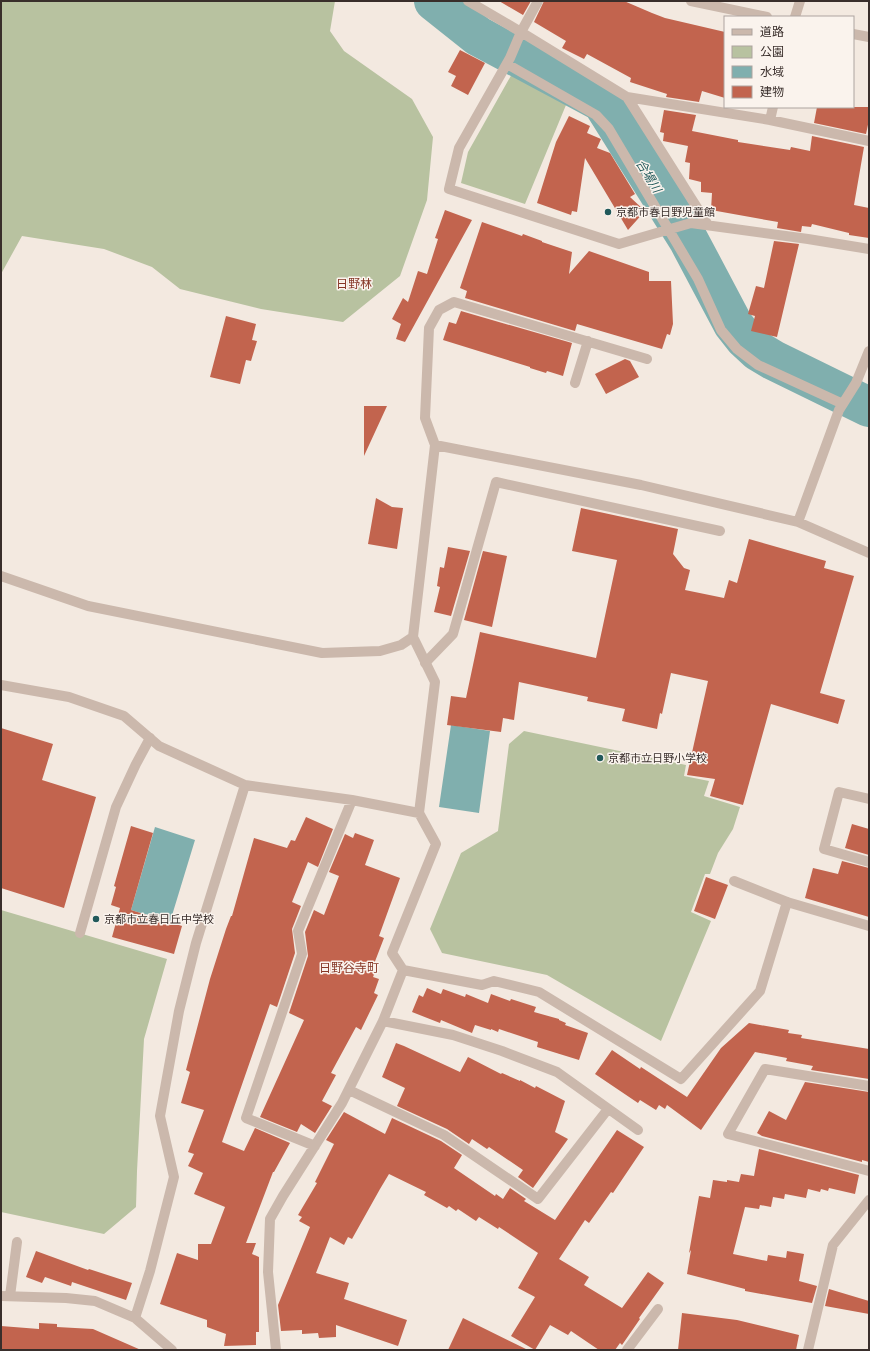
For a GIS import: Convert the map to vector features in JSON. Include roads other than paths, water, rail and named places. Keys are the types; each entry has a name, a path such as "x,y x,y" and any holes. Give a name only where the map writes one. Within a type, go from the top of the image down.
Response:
{"street":[{"path":"468,1 522,32 628,97 770,120 869,141"},
{"path":"538,1 508,61 459,148 450,188 618,244 691,223 869,249"},
{"path":"691,1 762,16"},
{"path":"795,16 800,1"},
{"path":"854,34 869,37"},
{"path":"508,61 596,116 609,129 671,230 698,279 721,330 737,349 758,365 844,402"},
{"path":"628,97 708,225"},
{"path":"770,120 773,108"},
{"path":"647,359 454,302 439,310 429,328 425,418 435,445 413,637 435,682 418,813 436,844 392,953 404,970 482,985 494,981 539,992 681,1079 760,991 787,902"},
{"path":"575,383 588,341"},
{"path":"798,522 839,410 853,389 869,351"},
{"path":"435,445 641,485 798,522 869,553"},
{"path":"425,663 453,634 496,482 720,531"},
{"path":"1,576 88,606 322,653 380,651 401,645 413,637"},
{"path":"1,685 69,697 124,716 159,746 245,785 352,800 418,813"},
{"path":"80,933 116,807 150,738"},
{"path":"135,1318 150,1271 174,1178 160,1116 179,1011 196,943 245,785"},
{"path":"869,799 839,792 824,849 869,862"},
{"path":"315,1146 246,1118 302,954 298,931 352,800"},
{"path":"734,881 787,902 869,926"},
{"path":"276,1350 268,1272 270,1219 349,1090 383,1021 404,970"},
{"path":"383,1021 453,1035 502,1051 557,1072 638,1130"},
{"path":"869,1086 765,1069 728,1134 869,1171"},
{"path":"349,1090 444,1135 538,1199 608,1109"},
{"path":"808,1350 833,1245 869,1200"},
{"path":"17,1242 5,1296 95,1301 135,1318 172,1350"},
{"path":"627,1350 658,1309"}],"water":[{"path":"451,725 490,731 479,813 439,807"},
{"path":"155,827 195,840 170,922 131,910"}],"waterway":[{"name":"合場川","path":"434,1 478,36 602,102 688,239 733,324 744,338 758,351 773,360 869,407"}],"place":[{"name":"京都市春日野児童館","path":"608,212"},
{"name":"京都市立日野小学校","path":"600,758"},
{"name":"京都市立春日丘中学校","path":"96,919"}],"district":[{"name":"日野林","path":"354,283"},
{"name":"日野谷寺町","path":"349,967"}]}
